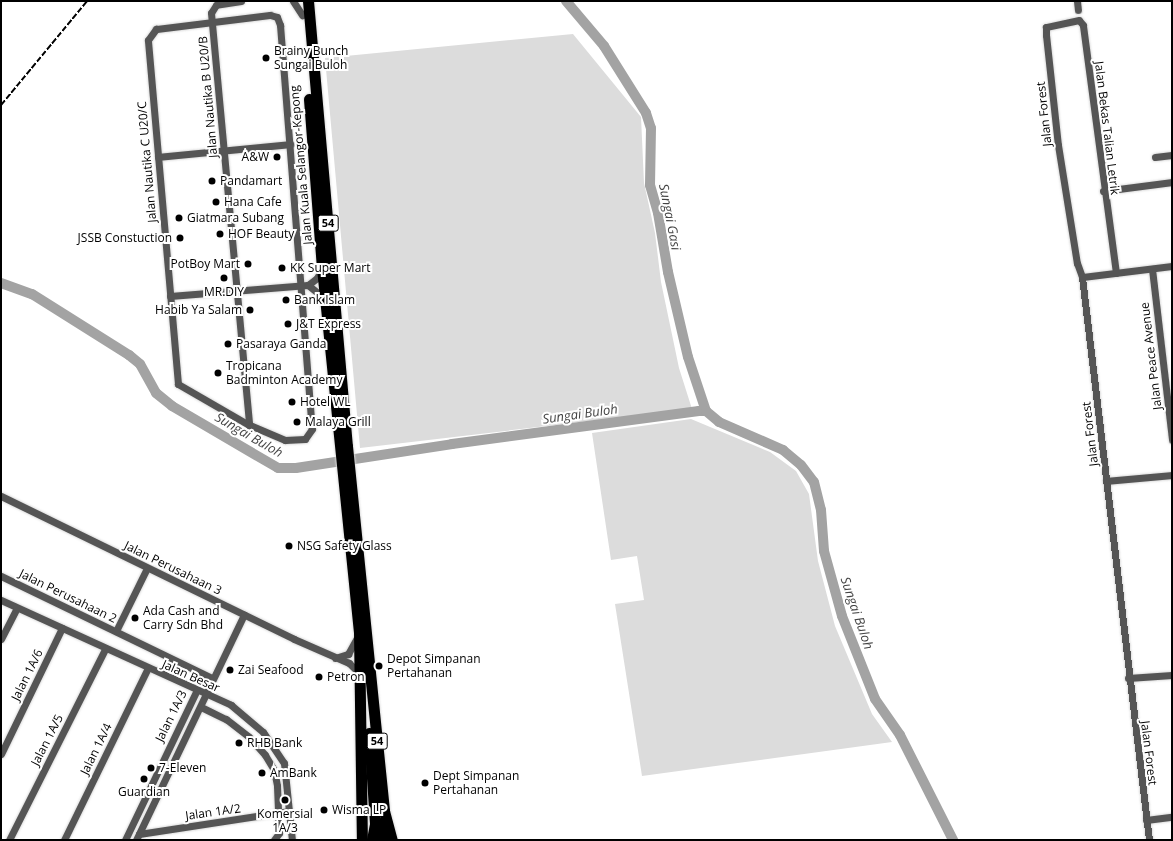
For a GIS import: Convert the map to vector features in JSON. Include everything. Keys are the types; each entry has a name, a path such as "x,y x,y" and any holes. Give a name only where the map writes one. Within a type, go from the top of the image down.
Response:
{"highway":[{"name":"Jalan Kuala Selangor-Kepong","path":"300,1 322,268 344,446"},
{"name":"Jalan Kuala Selangor-Kepong","path":"308,1 344,446"},
{"name":"54","path":"344,446 358,632 360,819 362,840"},
{"name":"54","path":"346,469 368,640 384,811 392,840"},
{"path":"368,640 365,663 375,824 372,840"},
{"path":"381,840 384,811"},
{"path":"355,840 360,819"}],"street":[{"name":"Jalan Nautika B U20/B","path":"241,1 213,7 212,24 249,425"},
{"path":"292,1 302,15"},
{"path":"1077,1 1078,10"},
{"path":"212,24 270,15 277,17 304,285 312,430 305,439 284,440 249,425"},
{"name":"Jalan Bekas Talian Letrik","path":"1046,27 1079,20 1082,22 1103,191 1116,273"},
{"name":"Jalan Nautika C U20/C","path":"212,24 156,29 148,40 178,384 249,425"},
{"name":"Jalan Forest","path":"1046,27 1058,145 1077,263 1082,277 1128,678 1149,840"},
{"path":"158,157 290,144"},
{"path":"1155,157 1172,155"},
{"path":"1103,191 1172,182"},
{"path":"1082,277 1172,266"},
{"path":"304,285 319,276 322,268"},
{"name":"Jalan Peace Avenue","path":"1152,269 1172,440"},
{"path":"170,296 304,285 319,291 326,300"},
{"path":"1106,481 1172,475"},
{"name":"Jalan Perusahaan 3","path":"1,496 147,568 335,658 349,663 359,672"},
{"path":"116,631 147,568"},
{"name":"Jalan Perusahaan 2","path":"1,576 212,678"},
{"name":"Jalan Besar","path":"1,600 105,649 231,705 263,732 278,751 284,763 292,840"},
{"path":"1,639 17,608"},
{"name":"Jalan 1A/3","path":"137,837 201,707 212,678 230,647 244,614"},
{"name":"Jalan 1A/6","path":"1,754 62,628"},
{"path":"335,658 348,654 358,632"},
{"name":"Jalan 1A/5","path":"8,840 105,649"},
{"name":"Jalan 1A/4","path":"64,840 148,668"},
{"path":"1128,678 1172,674"},
{"name":"Jalan 1A/3","path":"125,840 197,690"},
{"path":"201,707 226,719 249,737 266,754 274,770 279,833 274,840"},
{"name":"Jalan 1A/2","path":"137,837 290,811"},
{"path":"1146,820 1172,817"}],"shaded area":[{"path":"573,34 641,117 644,183 655,233 661,282 679,368 692,409 360,448 325,58"},
{"path":"691,419 770,452 796,471 809,494 818,561 835,626 872,714 892,742 642,776 615,604 644,600 637,556 611,560 592,433"}],"waterway":[{"name":"Sungai Gasi","path":"566,1 604,46 646,113 651,128 650,185 658,213 668,272 688,357 706,411"},
{"name":"Sungai Buloh","path":"1,283 32,294 129,355 140,364 156,393 172,406 278,468 296,468 452,444 699,411 706,411 719,422 783,450 801,465 814,482 821,510 824,551 842,616 875,699 900,735 953,840"}],"railway":[{"path":"1,105 87,1"}],"place":[{"name":"Brainy Bunch Sungai Buloh","path":"266,58"},
{"name":"A&W","path":"277,157"},
{"name":"Pandamart","path":"212,181"},
{"name":"Hana Cafe","path":"216,202"},
{"name":"Giatmara Subang","path":"179,218"},
{"name":"HOF Beauty","path":"220,234"},
{"name":"JSSB Constuction","path":"180,238"},
{"name":"PotBoy Mart","path":"248,264"},
{"name":"KK Super Mart","path":"282,268"},
{"name":"MR.DIY","path":"224,278"},
{"name":"Bank Islam","path":"286,300"},
{"name":"Habib Ya Salam","path":"250,310"},
{"name":"J&T Express","path":"288,324"},
{"name":"Pasaraya Ganda","path":"228,344"},
{"name":"Tropicana Badminton Academy","path":"218,373"},
{"name":"Hotel WL","path":"292,402"},
{"name":"Malaya Grill","path":"297,422"},
{"name":"NSG Safety Glass","path":"289,546"},
{"name":"Ada Cash and Carry Sdn Bhd","path":"135,618"},
{"name":"Depot Simpanan Pertahanan","path":"379,666"},
{"name":"Zai Seafood","path":"230,670"},
{"name":"Petron","path":"319,677"},
{"name":"RHB Bank","path":"239,743"},
{"name":"7-Eleven","path":"151,768"},
{"name":"AmBank","path":"262,773"},
{"name":"Guardian","path":"144,779"},
{"name":"Dept Simpanan Pertahanan","path":"425,783"},
{"name":"Komersial 1A/3","path":"285,800"},
{"name":"Wisma LP","path":"324,810"}]}
